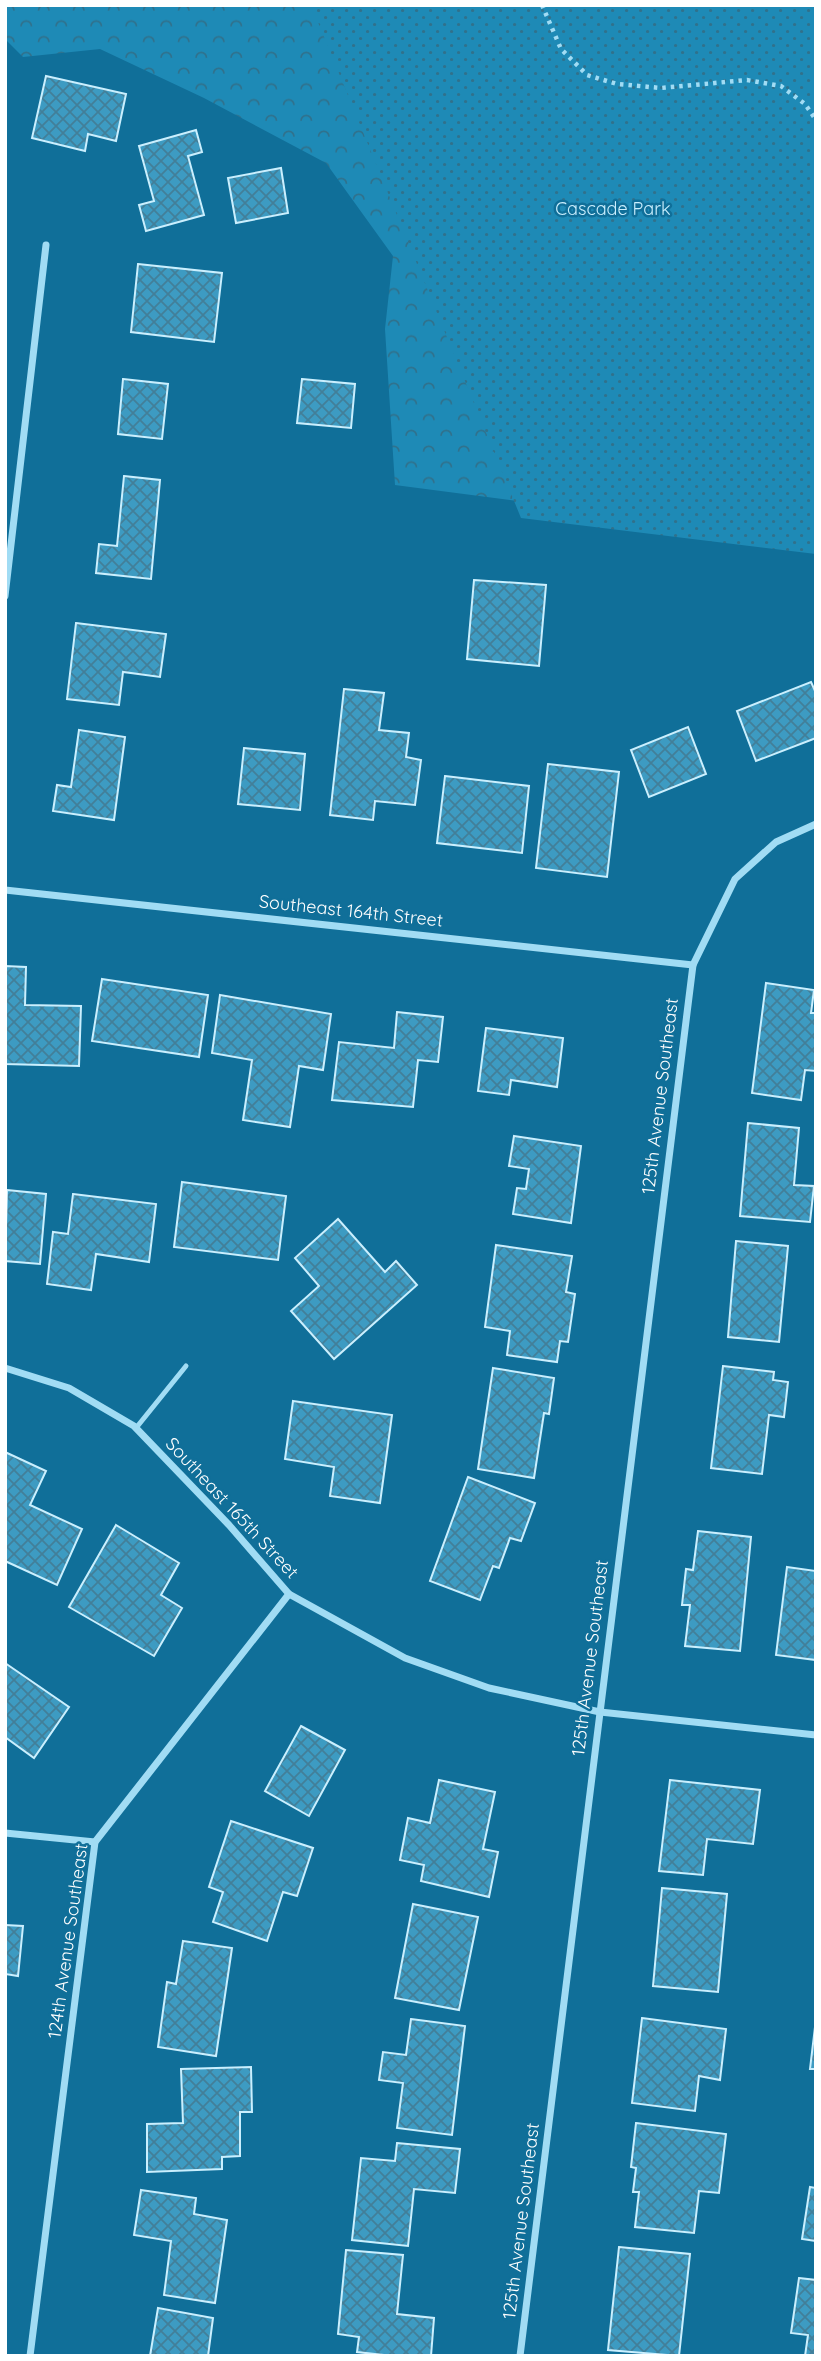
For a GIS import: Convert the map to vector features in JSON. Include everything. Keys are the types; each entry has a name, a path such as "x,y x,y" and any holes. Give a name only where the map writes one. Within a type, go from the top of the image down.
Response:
{"street":[{"path":"5,596 46,245"},
{"name":"125th Avenue Southeast","path":"520,2356 600,1712 611,1601 693,965 735,879 776,842 816,824"},
{"name":"Southeast 164th Street","path":"5,890 693,965"},
{"name":"Southeast 165th Street","path":"5,1368 69,1388 135,1428 229,1525 289,1594 405,1658 489,1688 600,1712 816,1735"},
{"name":"124th Avenue Southeast","path":"30,2356 95,1842 289,1594"},
{"path":"5,1833 95,1842"}],"lane":[{"path":"135,1428 186,1366"}],"path":[{"path":"542,5 561,50 587,75 617,84 661,88 747,80 781,86 805,104 816,120"}],"green space":[{"path":"5,5 398,5 763,533 395,485 385,329 393,256 326,163 204,98 100,49 23,57 5,39"},
{"name":"Cascade Park","path":"311,5 816,5 816,554 521,518"}],"building":[{"path":"46,76 126,94 116,141 88,134 85,151 32,138"},
{"path":"196,130 202,152 188,156 204,215 146,231 139,205 154,201 139,146"},
{"path":"281,168 288,213 236,223 228,178"},
{"path":"138,264 222,273 214,342 131,332"},
{"path":"123,379 168,384 162,439 118,434"},
{"path":"302,379 355,384 351,428 297,423"},
{"path":"124,476 160,480 151,579 96,573 99,544 117,546"},
{"path":"474,580 546,585 539,666 467,659"},
{"path":"76,623 166,634 160,677 123,672 119,705 67,699"},
{"path":"811,682 816,693 816,738 756,761 737,711"},
{"path":"344,689 384,693 379,730 409,733 406,757 421,760 415,805 375,801 373,820 330,815"},
{"path":"688,727 706,774 649,797 631,750"},
{"path":"79,730 125,737 114,820 53,811 57,785 71,787"},
{"path":"244,748 305,754 300,810 238,804"},
{"path":"548,764 619,772 607,877 536,868"},
{"path":"445,776 529,786 522,853 437,843"},
{"path":"5,966 26,967 25,1005 81,1006 79,1066 5,1064"},
{"path":"102,979 208,995 199,1057 92,1041"},
{"path":"766,983 814,990 811,1013 816,1013 816,1071 805,1070 801,1100 752,1093"},
{"path":"220,995 331,1014 323,1070 299,1066 290,1127 243,1120 252,1060 212,1053"},
{"path":"397,1012 443,1017 438,1062 418,1060 413,1107 332,1100 339,1042 394,1048"},
{"path":"486,1028 563,1038 557,1087 511,1080 509,1095 478,1091"},
{"path":"748,1123 799,1128 794,1185 814,1186 810,1222 740,1216"},
{"path":"514,1136 581,1146 571,1223 513,1214 517,1188 526,1189 529,1169 509,1166"},
{"path":"182,1182 286,1196 278,1260 174,1247"},
{"path":"7,1190 46,1194 40,1264 5,1261"},
{"path":"73,1194 156,1204 149,1262 96,1254 91,1290 47,1284 53,1232 68,1234"},
{"path":"338,1219 385,1272 396,1261 417,1285 334,1359 291,1311 319,1286 295,1258"},
{"path":"736,1241 788,1246 779,1342 728,1337"},
{"path":"496,1245 572,1256 566,1292 575,1294 568,1342 560,1341 557,1362 507,1355 510,1331 485,1327"},
{"path":"723,1366 774,1372 773,1380 788,1382 784,1417 769,1415 762,1474 711,1468"},
{"path":"493,1368 554,1378 549,1414 544,1413 534,1478 478,1469"},
{"path":"293,1401 392,1415 380,1503 330,1496 334,1467 285,1459"},
{"path":"5,1452 46,1471 30,1505 82,1529 57,1585 5,1561"},
{"path":"468,1477 535,1503 521,1541 510,1538 499,1568 493,1566 480,1600 430,1581"},
{"path":"116,1525 179,1563 161,1595 182,1608 154,1656 69,1607"},
{"path":"698,1531 751,1537 740,1651 685,1646 690,1605 682,1605 686,1569 693,1570"},
{"path":"787,1567 816,1571 816,1660 776,1655"},
{"path":"5,1663 69,1707 34,1758 5,1737"},
{"path":"301,1726 345,1750 309,1816 265,1791"},
{"path":"439,1780 495,1792 483,1849 498,1852 489,1897 421,1881 424,1865 400,1860 408,1818 430,1823"},
{"path":"670,1780 760,1790 753,1844 707,1839 703,1875 659,1871"},
{"path":"231,1821 313,1848 297,1896 283,1892 267,1941 213,1922 223,1892 209,1887"},
{"path":"662,1888 727,1894 718,1992 653,1986"},
{"path":"413,1904 478,1917 459,2010 395,1998"},
{"path":"5,1925 23,1926 18,1976 5,1974"},
{"path":"183,1941 232,1948 216,2056 158,2047 167,1982 176,1984"},
{"path":"642,2018 726,2029 720,2080 699,2076 695,2111 632,2103"},
{"path":"411,2019 465,2026 452,2135 397,2128 403,2083 379,2080 383,2052 406,2055"},
{"path":"815,2027 816,2069 810,2069"},
{"path":"251,2067 252,2112 240,2112 240,2156 222,2157 222,2169 147,2172 147,2124 183,2123 181,2069"},
{"path":"636,2123 726,2134 719,2193 699,2191 694,2233 635,2227 639,2192 633,2192 636,2168 631,2167"},
{"path":"397,2143 460,2149 455,2193 414,2189 408,2246 352,2240 361,2158 395,2161"},
{"path":"810,2187 816,2188 816,2241 802,2239"},
{"path":"141,2190 196,2198 194,2214 227,2220 215,2303 164,2295 171,2241 134,2235"},
{"path":"619,2247 690,2254 679,2356 608,2350"},
{"path":"346,2250 403,2255 397,2314 434,2318 431,2356 357,2352 359,2337 338,2334"},
{"path":"799,2278 816,2280 816,2356 805,2356 808,2335 791,2333"},
{"path":"158,2308 213,2318 208,2356 150,2356"}]}
